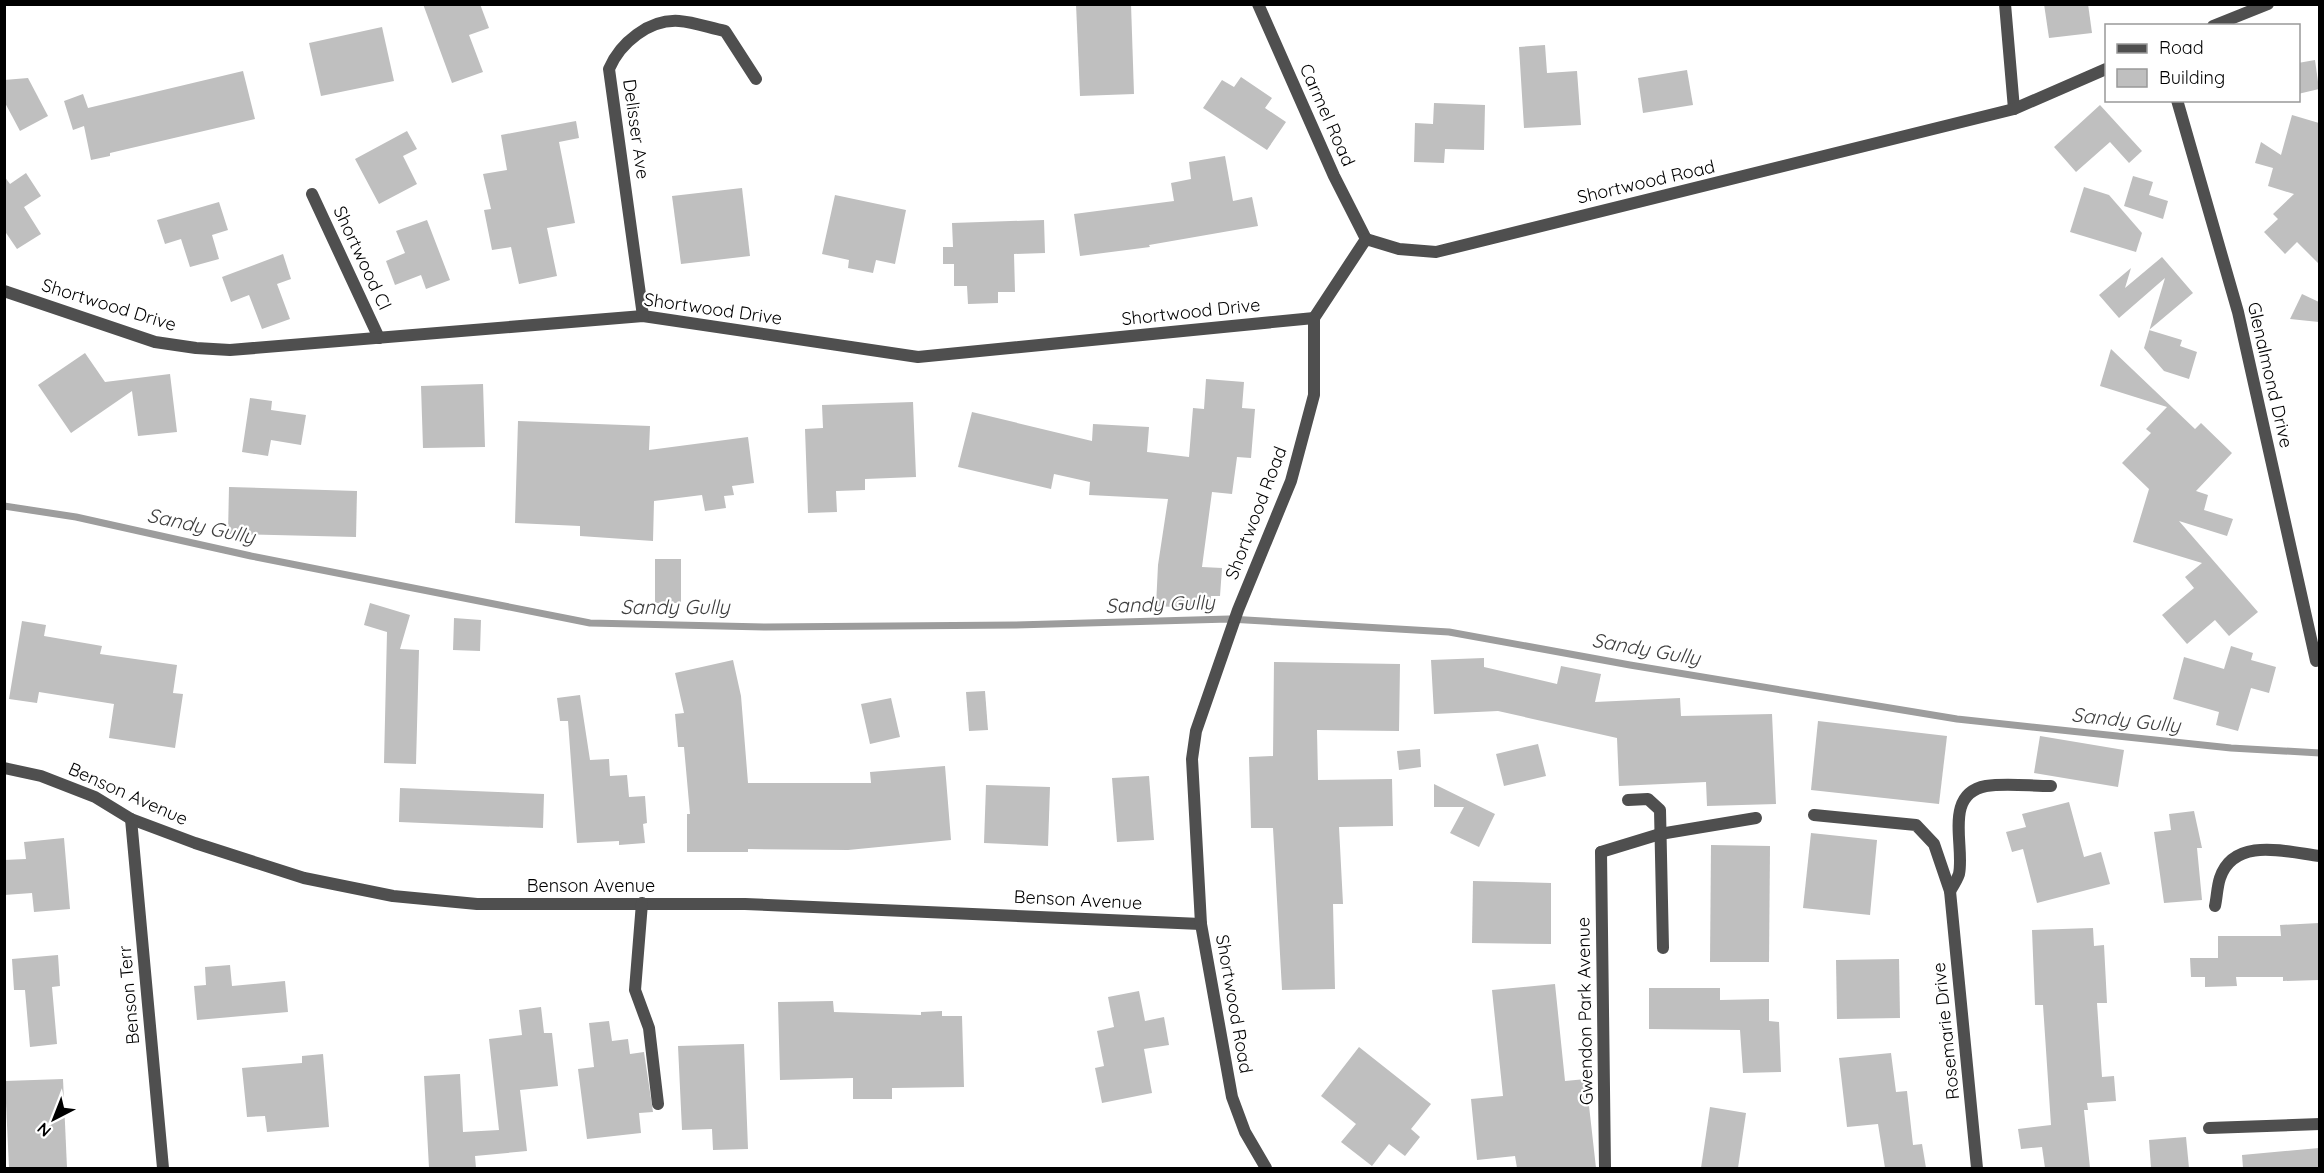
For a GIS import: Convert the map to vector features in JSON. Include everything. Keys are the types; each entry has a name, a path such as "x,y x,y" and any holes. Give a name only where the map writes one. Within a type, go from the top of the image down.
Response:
{"street":[{"name":"Carmel Road","path":"1258,4 1334,176 1366,239"},
{"path":"2005,4 2014,109"},
{"path":"2218,24 2268,4"},
{"name":"Delisser Ave","path":"642,316 609,69 615,54 650,26 678,21 725,31 756,79"},
{"name":"Shortwood Road","path":"1366,239 1400,249 1436,252 2014,109 2105,69"},
{"name":"Glenalmond Drive","path":"2178,102 2238,312 2316,660"},
{"name":"Shortwood Cl","path":"312,194 379,338"},
{"path":"1314,318 1366,239"},
{"name":"Shortwood Drive","path":"4,291 154,342 230,350 642,316 918,357 1314,318"},
{"name":"Shortwood Road","path":"1266,1168 1245,1132 1233,1097 1201,924 1192,759 1196,730 1238,610 1291,481 1314,395 1314,318"},
{"name":"Benson Avenue","path":"4,768 41,776 84,793 131,819 304,878 393,896 477,904 745,904 1201,924"},
{"path":"1950,891 1959,876 1958,821 1962,804 1971,793 1985,786 2050,786"},
{"path":"1628,800 1648,799 1660,810 1663,948"},
{"path":"1814,815 1916,825 1934,844 1950,891"},
{"path":"1660,834 1756,818"},
{"name":"Benson Terr","path":"131,819 163,1168"},
{"name":"Gwendon Park Avenue","path":"1605,1168 1600,852 1660,834"},
{"path":"2215,906 2220,877 2228,864 2239,854 2257,849 2319,856"},
{"name":"Rosemarie Drive","path":"1950,891 1977,1168"},
{"path":"642,903 634,990 649,1028 658,1104"},
{"path":"2209,1128 2319,1124"}],"building":[{"path":"423,4 480,4 489,28 469,35 483,72 452,83"},
{"path":"1076,4 1131,4 1134,94 1080,96"},
{"path":"2044,4 2088,4 2092,33 2049,38"},
{"path":"382,27 394,81 321,96 309,43"},
{"path":"1545,45 1547,73 1577,71 1581,125 1524,128 1519,47"},
{"path":"2315,60 2319,89 2300,94 2300,63"},
{"path":"1687,70 1693,105 1643,113 1638,78"},
{"path":"243,71 255,119 110,153 110,156 91,160 84,126 73,130 64,101 83,94 88,108"},
{"path":"1241,77 1272,98 1265,108 1286,122 1267,150 1203,108 1222,80 1234,87"},
{"path":"28,78 48,116 20,131 4,101 4,80"},
{"path":"1434,103 1485,105 1484,150 1445,149 1444,163 1414,162 1415,123 1433,124"},
{"path":"2100,105 2142,151 2129,163 2110,142 2076,172 2054,147"},
{"path":"2292,115 2319,123 2319,264 2297,242 2285,254 2264,232 2278,219 2273,214 2294,194 2268,186 2273,168 2255,163 2261,142 2281,155"},
{"path":"576,121 579,138 559,142 575,223 547,228 557,276 519,284 511,247 492,250 484,210 491,209 483,174 507,170 501,135"},
{"path":"407,131 417,149 403,156 417,184 379,204 355,159"},
{"path":"1225,156 1233,201 1252,197 1258,226 1149,245 1150,247 1080,256 1074,214 1174,201 1171,183 1191,179 1189,162"},
{"path":"26,173 41,196 24,207 41,234 17,249 4,230 4,176 10,184"},
{"path":"2133,176 2153,182 2149,195 2168,201 2163,219 2124,206"},
{"path":"2084,187 2109,195 2142,233 2136,252 2070,232"},
{"path":"742,188 750,256 681,264 672,196"},
{"path":"835,195 906,210 895,264 876,260 873,273 848,268 849,260 822,254"},
{"path":"219,202 228,230 212,235 219,259 190,267 181,239 165,244 157,220"},
{"path":"427,220 450,280 426,289 421,275 395,285 386,261 405,253 396,231"},
{"path":"1044,220 1045,253 1014,254 1015,292 998,292 998,303 968,304 967,286 954,286 954,264 943,264 943,247 953,247 952,223"},
{"path":"283,254 291,279 277,284 290,319 262,329 249,295 231,302 222,277"},
{"path":"2162,257 2193,293 2150,330 2165,278 2119,318 2099,295 2131,268 2125,288"},
{"path":"2302,294 2319,302 2319,322 2290,319"},
{"path":"2149,330 2182,340 2180,346 2197,352 2189,379 2164,371 2144,348"},
{"path":"2111,349 2195,429 2201,423 2232,453 2196,491 2208,495 2204,510 2233,519 2227,536 2179,521 2258,612 2229,636 2215,620 2187,644 2162,615 2194,588 2185,577 2202,563 2133,542 2149,489 2122,463 2151,433 2146,429 2167,407 2100,386"},
{"path":"85,353 105,382 170,374 177,432 138,436 132,391 71,433 38,385"},
{"path":"1206,379 1244,382 1242,408 1255,409 1251,458 1237,457 1232,494 1212,492 1202,567 1222,568 1220,596 1211,596 1210,609 1156,606 1158,565 1168,499 1089,495 1090,482 1054,474 1051,489 958,467 972,412 1092,441 1093,424 1149,427 1147,452 1189,457 1193,408 1204,409"},
{"path":"483,384 485,447 423,448 421,386"},
{"path":"250,398 272,401 271,410 306,415 301,445 271,440 268,456 242,452"},
{"path":"913,402 916,477 865,479 865,490 836,491 837,512 808,513 805,429 823,428 822,405"},
{"path":"518,421 650,426 649,450 748,437 754,483 732,486 734,495 724,496 726,508 705,511 702,495 654,501 653,541 580,536 580,526 515,523"},
{"path":"229,487 357,491 356,537 228,534"},
{"path":"655,559 681,559 681,603 655,603"},
{"path":"370,603 410,615 400,649 419,650 416,764 384,763 387,632 364,625"},
{"path":"454,618 481,620 480,651 453,650"},
{"path":"22,621 46,625 44,636 102,646 100,654 177,665 173,693 183,694 175,748 109,738 114,704 39,692 37,703 9,699"},
{"path":"2231,646 2253,653 2251,660 2276,667 2269,693 2251,688 2238,731 2216,725 2219,712 2173,699 2184,657 2224,669"},
{"path":"1484,658 1484,667 1557,684 1561,666 1601,674 1595,702 1680,698 1681,716 1772,714 1776,804 1707,806 1706,782 1619,786 1617,738 1498,711 1434,714 1431,660"},
{"path":"733,660 741,696 748,783 871,783 870,772 945,766 951,840 848,850 748,849 748,852 687,852 687,814 690,814 684,747 678,747 675,714 684,713 675,673"},
{"path":"1274,662 1400,664 1399,731 1317,730 1318,780 1392,779 1393,826 1339,827 1343,904 1333,904 1335,989 1282,990 1273,828 1251,828 1249,757 1273,756"},
{"path":"985,691 988,730 969,731 966,692"},
{"path":"580,695 590,760 609,759 610,776 627,775 629,797 645,796 647,823 643,824 645,843 619,845 619,841 577,843 568,721 560,721 557,698"},
{"path":"891,698 900,737 870,744 861,704"},
{"path":"1818,721 1947,736 1939,804 1811,790"},
{"path":"2040,736 2124,750 2118,787 2034,773"},
{"path":"1538,744 1546,776 1504,786 1496,754"},
{"path":"1420,749 1421,767 1399,770 1397,751"},
{"path":"1149,776 1154,840 1117,842 1112,778"},
{"path":"1434,784 1495,814 1479,847 1450,833 1464,807 1434,807"},
{"path":"986,785 1050,787 1048,846 984,843"},
{"path":"400,788 544,794 543,828 399,822"},
{"path":"2069,802 2084,857 2101,852 2110,884 2037,903 2023,849 2012,852 2006,832 2026,827 2022,814"},
{"path":"2194,811 2202,848 2197,848 2202,900 2164,903 2154,832 2171,830 2169,814"},
{"path":"1811,833 1877,840 1870,915 1803,908"},
{"path":"64,838 70,909 34,912 32,893 4,895 4,860 26,859 24,842"},
{"path":"1711,845 1770,846 1769,962 1710,962"},
{"path":"1473,881 1551,883 1551,944 1472,943"},
{"path":"2319,923 2319,980 2283,981 2283,977 2236,977 2237,986 2205,987 2205,977 2191,977 2190,958 2218,958 2218,936 2281,936 2280,925"},
{"path":"2093,928 2094,946 2104,945 2107,1003 2097,1003 2102,1077 2114,1076 2116,1101 2087,1103 2088,1110 2084,1110 2090,1168 2045,1168 2042,1147 2021,1149 2018,1129 2051,1125 2043,1005 2035,1005 2032,930"},
{"path":"58,955 60,986 52,987 57,1044 30,1047 25,990 14,990 12,959"},
{"path":"1899,959 1900,1018 1837,1019 1836,960"},
{"path":"230,965 232,986 285,981 288,1012 197,1020 194,986 206,985 205,967"},
{"path":"1555,984 1565,1081 1586,1079 1596,1168 1517,1168 1515,1156 1477,1160 1471,1099 1503,1096 1492,990"},
{"path":"1649,988 1720,988 1720,1000 1769,999 1769,1021 1779,1022 1781,1072 1743,1073 1740,1030 1649,1029"},
{"path":"1139,991 1145,1021 1164,1017 1169,1045 1144,1049 1152,1093 1102,1103 1095,1068 1104,1066 1097,1031 1114,1027 1108,997"},
{"path":"833,1001 834,1012 921,1015 921,1012 942,1011 942,1016 962,1016 964,1087 892,1088 892,1099 853,1099 853,1078 780,1080 778,1002"},
{"path":"541,1007 544,1033 552,1033 558,1086 520,1090 527,1151 475,1156 476,1168 429,1168 424,1076 460,1074 463,1132 499,1130 489,1039 522,1035 519,1010"},
{"path":"609,1021 612,1041 628,1039 630,1054 644,1052 653,1112 639,1113 641,1133 587,1139 578,1069 594,1067 589,1023"},
{"path":"744,1044 748,1149 713,1150 712,1129 682,1130 678,1046"},
{"path":"1359,1047 1431,1104 1411,1129 1420,1137 1405,1156 1389,1144 1372,1166 1341,1142 1356,1124 1321,1096"},
{"path":"1891,1053 1896,1092 1907,1091 1913,1145 1922,1144 1926,1168 1885,1168 1878,1124 1847,1127 1839,1058"},
{"path":"323,1054 329,1127 267,1132 265,1116 247,1117 242,1068 302,1063 302,1056"},
{"path":"63,1079 67,1168 9,1168 5,1081"},
{"path":"1710,1107 1746,1113 1738,1168 1701,1168"},
{"path":"2186,1137 2189,1168 2151,1168 2149,1140"},
{"path":"2319,1148 2319,1168 2243,1168 2242,1155"}],"waterway":[{"name":"Sandy Gully","path":"4,506 76,517 251,556 590,623 766,627 1016,625 1229,619 1449,632 1630,665 1957,719 2231,748 2320,753"}]}
